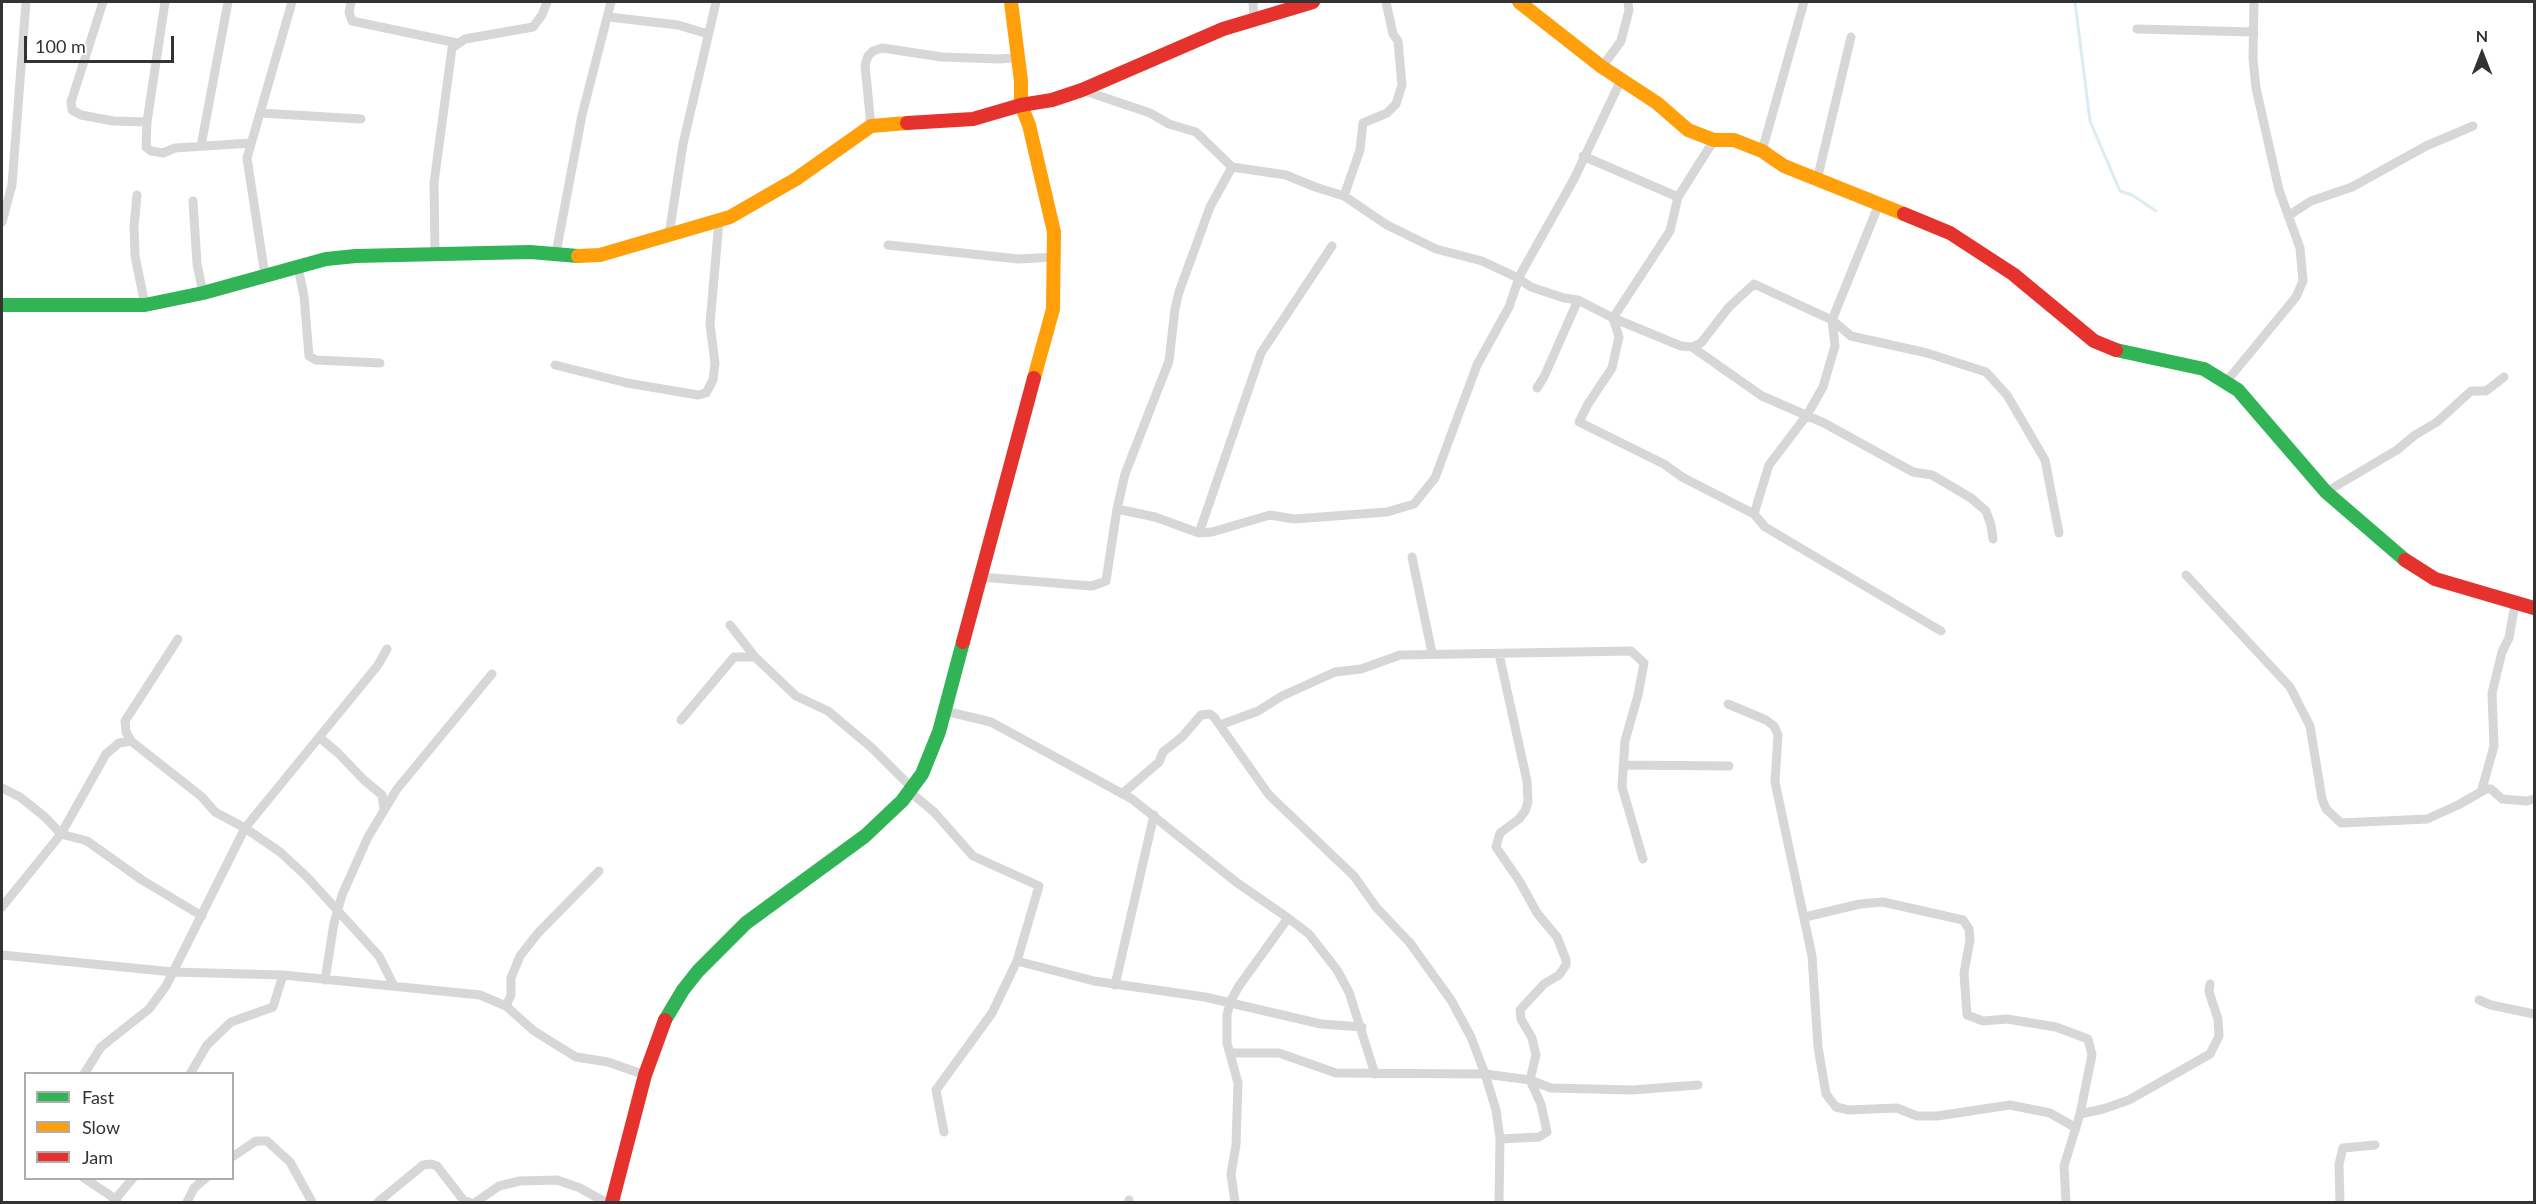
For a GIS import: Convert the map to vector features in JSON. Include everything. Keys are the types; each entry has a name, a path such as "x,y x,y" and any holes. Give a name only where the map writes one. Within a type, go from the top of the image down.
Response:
{"street":[{"path":"2,222 12,185 26,2"},
{"path":"103,2 71,102 72,110 81,115 113,121 147,122"},
{"path":"165,2 147,122 146,147 151,151 163,153 175,148 190,149 201,146 251,143"},
{"path":"201,146 228,2"},
{"path":"266,276 247,158 292,2"},
{"path":"351,2 349,12 352,21 457,43"},
{"path":"435,254 434,183 452,48 457,43 479,36 533,27 542,15 547,2"},
{"path":"556,253 582,115 612,2"},
{"path":"669,235 683,144 716,2"},
{"path":"612,1203 645,1075 670,1009 698,971 746,923 865,836 911,790 929,761 945,711 1053,309 1056,256 1048,201 1029,125 1021,105 1011,2"},
{"path":"1253,2 1254,21"},
{"path":"2,305 145,305 203,293 326,259 356,256 556,253 600,255 719,221 796,179 871,126 973,119 1021,105 1052,100 1082,90 1222,29 1313,2"},
{"path":"1344,196 1360,150 1363,123 1387,112 1396,104 1401,91 1403,79 1398,41 1393,33 1386,2"},
{"path":"1519,2 1602,67 1657,103 1688,130 1714,140 1734,140 1762,151 1784,166 1950,233 2013,273 2094,341 2114,350 2204,369 2226,382 2238,390 2326,492 2412,566 2434,579 2535,608"},
{"path":"1602,67 1621,41 1629,10 1628,2"},
{"path":"1762,151 1804,2"},
{"path":"2226,382 2301,291 2303,281 2300,248 2274,171 2256,88 2253,71 2253,2"},
{"path":"609,16 678,25 708,34"},
{"path":"2137,29 2254,32"},
{"path":"1817,180 1851,37"},
{"path":"871,126 865,65 868,56 873,51 882,48 942,57 999,59 1013,58 1017,53"},
{"path":"1117,509 1155,517 1199,533 1212,532 1270,515 1294,519 1387,512 1414,504 1435,478 1477,365 1509,307 1519,279 1574,179 1621,80"},
{"path":"1082,90 1150,113 1169,124 1196,132 1232,167 1287,174 1315,188 1344,196 1387,225 1436,249 1482,261 1538,290 1578,300 1613,318 1681,346 1692,347 1762,396 1807,415 1913,472 1932,475 1971,498 1986,511 1993,539"},
{"path":"260,112 361,119"},
{"path":"2289,216 2311,201 2352,187 2426,146 2473,126"},
{"path":"1613,318 1670,231 1678,197 1714,140"},
{"path":"1583,156 1678,197"},
{"path":"980,577 1092,586 1106,581 1125,474 1169,361 1179,292 1210,207 1232,167"},
{"path":"137,195 134,249 145,305"},
{"path":"192,201 197,264 203,293"},
{"path":"1754,513 1768,465 1807,415 1823,387 1836,346 1832,320 1879,204"},
{"path":"555,365 627,383 698,395 705,393 713,380 716,363 710,324 719,221"},
{"path":"888,245 1018,259 1056,256"},
{"path":"1199,533 1261,353 1332,246"},
{"path":"298,267 304,296 309,356 316,360 380,363"},
{"path":"1692,347 1706,338 1729,307 1754,284 1832,320 1851,336 1927,353 1986,372 2007,395 2045,460 2059,533"},
{"path":"1537,388 1544,378 1578,300"},
{"path":"1613,318 1619,337 1612,368 1579,422 1664,464 1682,477 1754,513 1765,527 1941,631"},
{"path":"2326,492 2397,450 2415,435 2437,422 2471,391 2486,391 2504,377"},
{"path":"1412,557 1432,653"},
{"path":"2186,575 2290,687 2310,726 2322,799 2326,810 2341,823 2427,819 2487,789"},
{"path":"2515,604 2509,638 2502,652 2492,693 2494,746 2485,774 2487,789 2502,799 2527,801 2535,799"},
{"path":"730,626 755,657 795,696 828,711 872,748 973,856 1039,886 1017,961 992,1013 936,1090 944,1132"},
{"path":"178,639 125,721 130,741 202,797 215,812 245,828 294,864 380,956 394,986"},
{"path":"85,1072 101,1047 149,1009 173,972 245,828 378,665 387,649"},
{"path":"1220,725 1258,711 1282,696 1335,672 1361,669 1400,655 1631,651 1644,663 1625,741 1622,787 1643,859"},
{"path":"1499,654 1526,772 1528,801 1519,819 1500,833 1496,847 1520,882 1537,913 1557,937 1566,960 1559,975 1544,984 1520,1010 1521,1019 1532,1038 1536,1056 1530,1080 1541,1104 1547,1132 1539,1137 1500,1139"},
{"path":"681,720 734,657 755,657"},
{"path":"325,980 334,923 342,895 353,867 384,810 397,789 492,674"},
{"path":"1728,704 1766,720 1774,726 1778,735 1775,782 1812,956 1818,1047 1826,1094 1836,1107 1849,1110 1897,1108 1917,1116 1937,1116 2010,1106 2050,1113 2076,1128"},
{"path":"945,711 991,722 1035,744 1074,769 1122,794 1154,815 1236,882 1309,934 1337,970 1349,992 1362,1027 1375,1074"},
{"path":"1122,794 1159,762 1163,752 1182,737 1201,715 1210,714 1269,795 1354,876 1376,907 1410,943 1451,1000 1471,1037 1496,1110 1500,1139 1500,1203"},
{"path":"319,737 382,795 384,810"},
{"path":"2,907 61,834 106,754 119,743 130,741"},
{"path":"1623,765 1729,766"},
{"path":"2,788 20,797 45,817 61,834 87,841 142,880 202,916"},
{"path":"1115,985 1154,815"},
{"path":"506,1006 511,994 511,978 520,956 538,933 599,871"},
{"path":"1805,917 1860,903 1882,902 1963,920 1969,929 1970,940 1964,973 1967,1015 1983,1022 2007,1019 2056,1027 2088,1039 2092,1055 2080,1114 2064,1166 2066,1203"},
{"path":"1235,1203 1231,1174 1236,1145 1238,1083 1227,1042 1227,1015 1230,1002 1239,986 1288,918"},
{"path":"2,955 173,972 283,975 480,995 506,1006 534,1031 576,1057 608,1062 645,1075"},
{"path":"1017,961 1115,985 1230,1002 1321,1024 1362,1027"},
{"path":"191,1072 207,1045 231,1022 273,1007 283,975"},
{"path":"2080,1114 2129,1101 2210,1054 2219,1036 2218,1019 2209,992 2210,984"},
{"path":"2479,1000 2491,1005 2535,1014"},
{"path":"1231,1053 1279,1053 1336,1073 1485,1074 1530,1080 1551,1088 1620,1090 1698,1085"},
{"path":"234,1156 256,1141 267,1141 290,1162 312,1203"},
{"path":"2340,1203 2339,1164 2343,1148 2375,1145"},
{"path":"378,1203 423,1166 430,1164 438,1166 464,1202 469,1203"},
{"path":"85,1180 115,1201 132,1180"},
{"path":"187,1203 194,1188 205,1180"},
{"path":"476,1203 500,1186 520,1180 557,1180 580,1188 605,1203"}],"waterway":[{"path":"2075,2 2090,121 2120,191 2132,195 2156,211"}],"traffic: fast":[{"path":"2,305 145,305 203,293 326,259 356,256 530,252 578,256"},
{"path":"2116,350 2204,369 2238,390 2326,492 2405,560"},
{"path":"665,1020 683,990 698,971 746,923 865,836 902,801 922,774 939,732 963,642"}],"traffic: slow":[{"path":"1011,2 1021,81 1021,105 1029,125 1054,232 1053,309 1034,378"},
{"path":"1519,2 1602,67 1657,103 1688,130 1714,140 1734,140 1762,151 1784,166 1904,214"},
{"path":"578,256 600,255 730,217 796,179 871,126 907,123"}],"traffic: jam":[{"path":"907,123 973,119 1021,105 1052,100 1082,90 1223,29 1313,2"},
{"path":"1904,214 1950,233 2013,274 2094,341 2116,350"},
{"path":"963,642 1034,378"},
{"path":"2405,560 2435,579 2534,608"},
{"path":"612,1202 645,1075 665,1020"}]}
